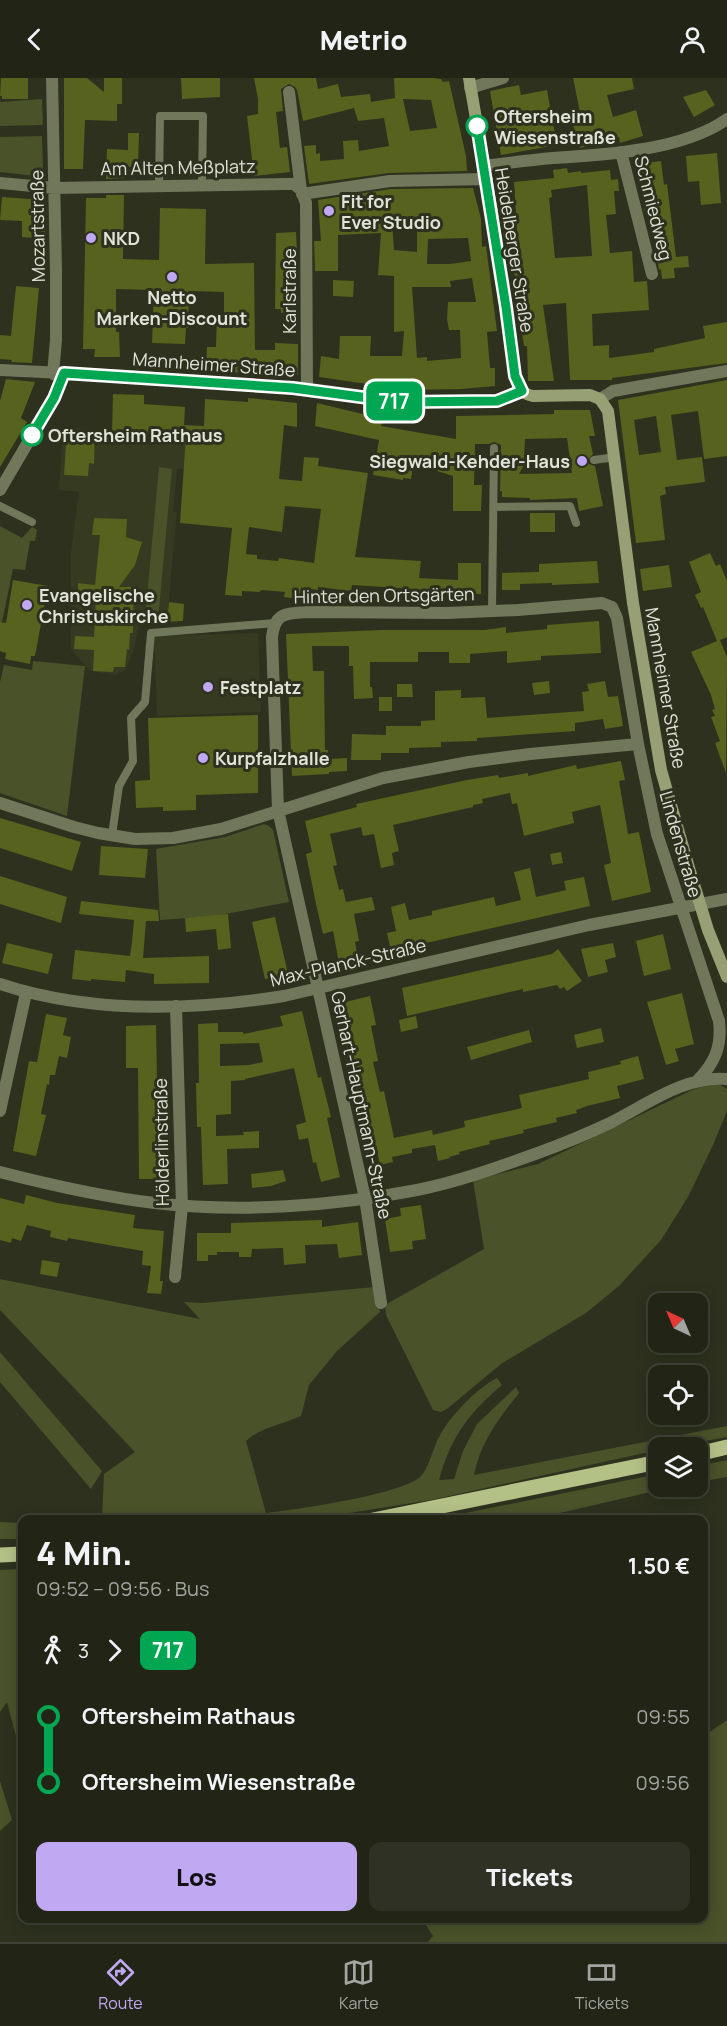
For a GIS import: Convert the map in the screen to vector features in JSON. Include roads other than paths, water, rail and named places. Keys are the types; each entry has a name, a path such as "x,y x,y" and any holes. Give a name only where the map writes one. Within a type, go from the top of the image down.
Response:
{"main road":[{"path":"708,1452 727,1448"},
{"path":"398,1515 648,1464"},
{"path":"0,1555 18,1554"}],"street":[{"name":"Mozartstraße","path":"0,490 54,398 59,373 56,340 52,78"},
{"path":"470,83 503,78"},
{"name":"Heidelberger Straße","path":"470,83 487,179 515,376 522,391"},
{"name":"Karlstraße","path":"289,92 306,192 307,389"},
{"path":"484,166 621,152 655,146 688,138 711,129 727,119"},
{"name":"Schmiedweg","path":"621,152 652,274"},
{"path":"306,192 390,181 487,179"},
{"name":"Am Alten Meßplatz","path":"0,183 54,188 294,184 306,192"},
{"name":"Mannheimer Straße","path":"0,370 307,389 374,400 425,403 497,401 522,391 533,396 590,395 600,399 610,419 633,603 661,770 700,904 727,977"},
{"name":"Mannheimer Straße","path":"600,399 614,391 727,371"},
{"name":"Hinter den Ortsgärten","path":"278,810 272,637 275,623 281,616 306,612 492,611 602,603 612,607"},
{"name":"Lindenstraße","path":"612,607 617,618 638,744 657,834 712,998 720,1030 720,1040 714,1061 697,1081"},
{"path":"0,802 74,827 112,835 142,839 188,837 222,829 383,778 530,754 638,744"},
{"name":"Gerhart-Hauptmann-Straße","path":"278,810 365,1198 381,1303"},
{"name":"Max-Planck-Straße","path":"0,984 26,993 108,1006 176,1006 247,1001 318,988 589,925 727,899"},
{"path":"0,1111 26,993"},
{"name":"Hölderlinstraße","path":"175,1277 182,1206 176,1006"},
{"path":"0,1172 57,1187 182,1206 292,1206 365,1198 419,1190 468,1177 595,1130 697,1081 727,1079"}],"lane":[{"path":"159,186 160,116 203,116 202,186"},
{"path":"492,611 494,448"},
{"path":"594,460 615,457"},
{"path":"0,506 32,522"},
{"path":"494,507 570,506 576,523"},
{"path":"112,835 119,786 133,761 131,718 145,702 151,633 275,623"}],"place":[{"name":"Oftersheim Wiesenstraße","path":"477,126"},
{"name":"Fit for Ever Studio","path":"329,211"},
{"name":"NKD","path":"91,238"},
{"name":"Netto Marken-Discount","path":"172,277"},
{"name":"Oftersheim Rathaus","path":"32,435"},
{"name":"Siegwald-Kehder-Haus","path":"582,461"},
{"name":"Evangelische Christuskirche","path":"27,605"},
{"name":"Festplatz","path":"208,687"},
{"name":"Kurpfalzhalle","path":"203,758"}]}
